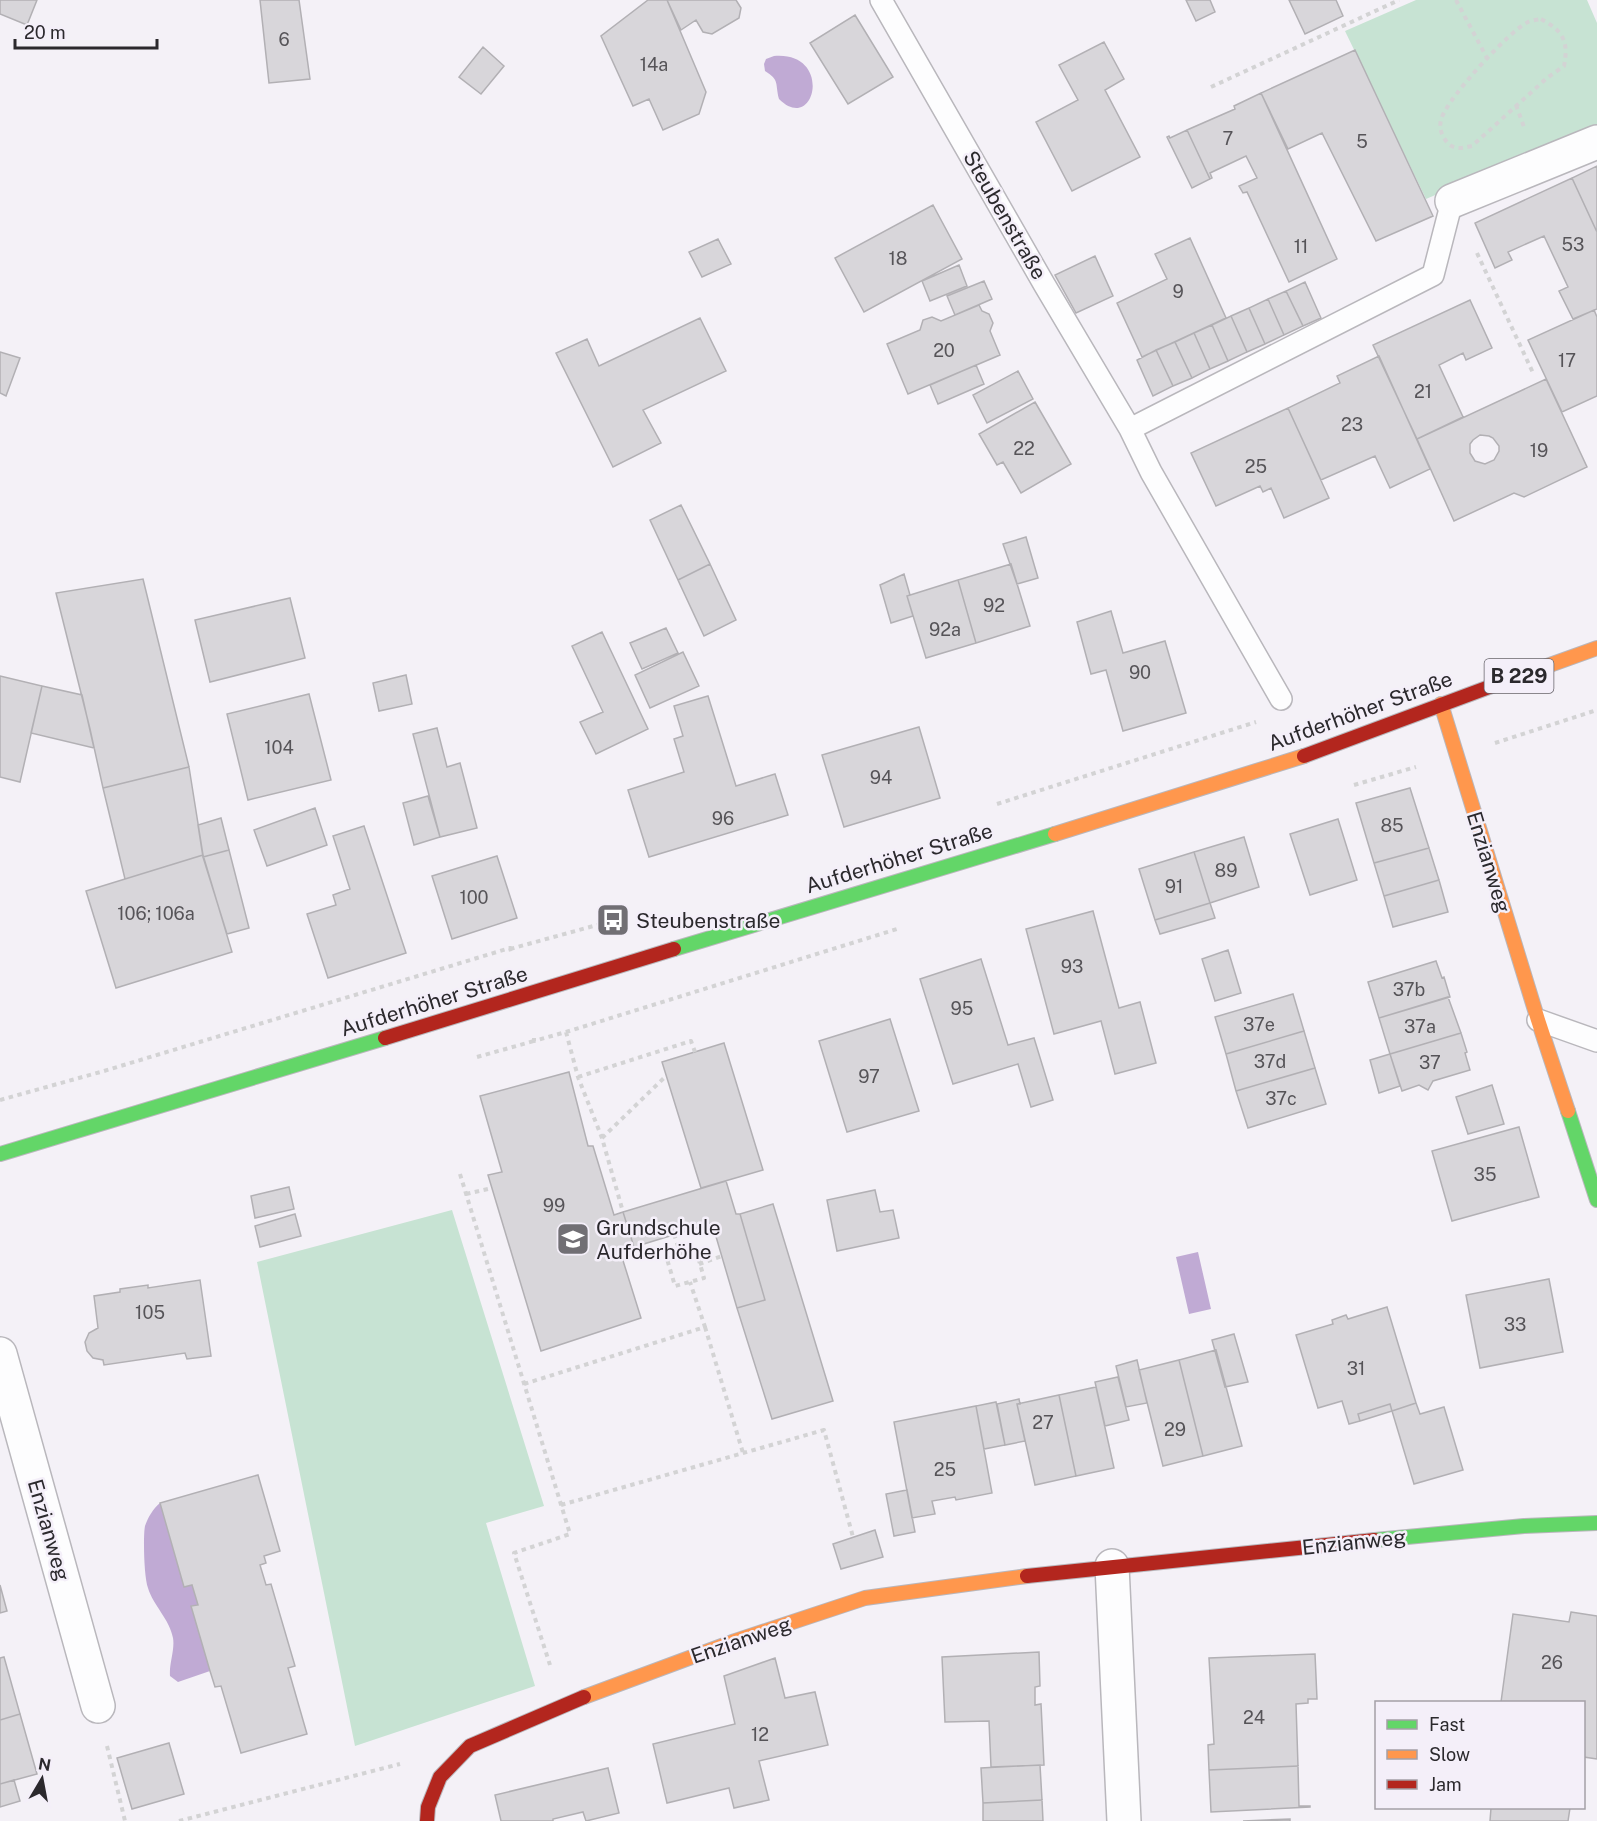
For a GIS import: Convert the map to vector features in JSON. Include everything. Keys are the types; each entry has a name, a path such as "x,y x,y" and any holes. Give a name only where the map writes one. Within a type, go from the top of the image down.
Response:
{"street":[{"path":"1452,201 1597,142"},
{"name":"Aufderhöher Straße","path":"0,1154 521,997 840,897 1120,814 1305,756 1597,648"},
{"name":"Enzianweg","path":"1441,704 1538,1020 1597,1200"},
{"name":"Enzianweg","path":"0,1354 98,1706"},
{"name":"Enzianweg","path":"427,1821 428,1807 440,1777 470,1746 563,1705 735,1641 865,1598 1112,1566 1524,1526 1597,1523"},
{"path":"1112,1566 1124,1821"}],"lane":[{"name":"Steubenstraße","path":"881,0 1130,429 1151,472 1281,699"},
{"path":"1130,429 1433,275 1452,201"},
{"path":"1538,1020 1597,1041"}],"path":[{"path":"1211,87 1398,0"},
{"path":"1456,0 1487,58"},
{"path":"1541,19 1555,27 1565,41 1564,66 1547,78 1472,146 1459,149 1448,145 1440,131 1441,118 1447,105 1487,58 1528,22 1534,20 1541,19"},
{"path":"1452,201 1534,375"},
{"path":"1353,785 1456,756 1597,710"},
{"path":"995,805 1263,720"},
{"path":"623,1212 602,1138 578,1077 566,1032 771,969"},
{"path":"578,1077 691,1041 695,1052"},
{"path":"602,1138 666,1076"},
{"path":"460,1174 570,1534 514,1553 563,1705"},
{"path":"466,1194 492,1188"},
{"path":"674,1234 681,1255"},
{"path":"696,1250 704,1278 675,1286 667,1259 681,1255 696,1250"},
{"path":"699,1264 722,1257"},
{"path":"690,1282 743,1453"},
{"path":"524,1384 705,1327"},
{"path":"561,1505 824,1430 853,1537"},
{"path":"98,1706 125,1821"},
{"path":"179,1821 403,1764"}],"green space":[{"path":"1416,0 1587,0 1597,23 1597,126 1426,199 1345,31"},
{"path":"452,1210 544,1506 486,1523 535,1686 355,1746 257,1262"}],"shaded area":[{"path":"774,56 793,58 805,66 811,77 812,89 809,100 802,107 792,107 779,99 775,80 765,71 764,64 766,59"},
{"path":"1198,1252 1211,1309 1189,1314 1176,1257"},
{"path":"160,1503 184,1587 192,1585 198,1605 191,1606 210,1671 178,1682 170,1676 173,1652 171,1631 150,1594 146,1575 145,1526 151,1513"}],"building":[{"path":"0,0 37,0 27,25 0,14"},
{"path":"260,0 299,0 310,79 269,83"},
{"path":"648,0 667,0 706,92 699,114 663,130 649,99 633,106 601,36"},
{"path":"667,0 736,0 741,8 739,18 712,34 703,32 696,20 681,30"},
{"path":"1186,0 1210,0 1215,12 1196,21"},
{"path":"1289,0 1336,0 1343,16 1305,34"},
{"path":"855,15 893,77 848,104 810,43"},
{"path":"1104,42 1124,79 1105,90 1140,157 1072,191 1036,122 1078,100 1059,65"},
{"path":"483,47 504,66 481,94 459,77"},
{"path":"1355,50 1433,216 1376,241 1322,133 1288,149 1261,93"},
{"path":"1261,93 1337,259 1289,282 1247,192 1243,193 1239,186 1257,178 1246,156 1210,173 1212,178 1210,179 1187,130 1235,109 1234,106"},
{"path":"1187,130 1210,179 1192,188 1167,137 1170,138"},
{"path":"1597,166 1597,229 1596,230 1572,178"},
{"path":"1572,178 1597,232 1597,309 1573,319 1559,291 1568,287 1544,236 1508,252 1512,260 1495,268 1475,223"},
{"path":"933,205 962,259 864,312 835,258"},
{"path":"1190,238 1226,318 1142,357 1117,303 1167,279 1155,254"},
{"path":"718,239 731,264 702,277 689,252"},
{"path":"1095,256 1113,296 1076,313 1055,275"},
{"path":"959,265 967,286 930,301 922,281"},
{"path":"984,281 992,299 955,315 947,296"},
{"path":"1305,282 1321,318 1303,326 1286,291"},
{"path":"1286,291 1303,326 1284,335 1268,299"},
{"path":"1268,299 1284,335 1265,344 1249,308"},
{"path":"1470,300 1492,348 1466,360 1463,353 1439,365 1463,417 1417,439 1373,345"},
{"path":"979,305 982,311 989,314 993,323 990,331 1000,355 908,394 887,344 920,330 923,320 932,317 941,321"},
{"path":"1249,308 1265,344 1247,352 1231,316"},
{"path":"1594,310 1597,317 1597,396 1562,412 1528,340"},
{"path":"1231,316 1247,352 1228,361 1212,325"},
{"path":"700,318 726,371 643,410 661,443 613,467 556,353 587,339 599,366"},
{"path":"1212,325 1228,361 1210,369 1194,333"},
{"path":"1194,333 1210,369 1192,378 1175,342"},
{"path":"1175,342 1192,378 1173,386 1156,350"},
{"path":"1156,350 1173,386 1153,396 1137,360"},
{"path":"0,352 20,358 6,396 0,393"},
{"path":"1379,356 1430,469 1390,488 1375,456 1321,480 1288,408 1340,383 1337,376"},
{"path":"976,365 984,384 938,404 930,385"},
{"path":"1018,371 1033,399 987,423 973,395"},
{"path":"1546,379 1587,467 1524,497 1514,493 1454,521 1417,439","holes":["1480,435 1489,436 1499,446 1494,460 1485,464 1475,461 1470,453 1470,444"]},
{"path":"1035,402 1071,464 1021,493 1003,462 997,465 979,434"},
{"path":"1288,408 1329,498 1284,518 1271,488 1263,492 1260,486 1216,506 1191,453"},
{"path":"681,505 710,564 678,580 650,520"},
{"path":"1026,537 1038,578 1017,584 1003,544"},
{"path":"710,564 736,620 704,636 678,580"},
{"path":"1011,564 1030,626 976,643 958,580"},
{"path":"904,574 913,616 891,623 880,585"},
{"path":"143,579 189,767 103,788 56,593"},
{"path":"958,580 976,643 926,658 907,596"},
{"path":"290,598 305,658 210,682 195,620"},
{"path":"1111,611 1123,653 1165,641 1186,713 1123,731 1106,670 1091,674 1077,622"},
{"path":"666,628 678,653 642,669 630,643"},
{"path":"602,632 648,729 596,754 580,722 603,712 572,646"},
{"path":"683,652 699,686 650,708 635,675"},
{"path":"406,675 412,704 379,711 373,683"},
{"path":"0,676 42,686 20,782 0,777"},
{"path":"42,686 82,695 94,748 31,733"},
{"path":"309,694 331,780 248,800 227,714"},
{"path":"708,696 736,786 775,774 788,815 649,857 628,790 684,772 674,739 683,736 674,706"},
{"path":"919,727 940,798 844,827 822,755"},
{"path":"437,728 447,767 460,763 477,828 440,837 413,734"},
{"path":"189,767 203,855 125,879 103,788"},
{"path":"1410,788 1429,848 1374,863 1356,803"},
{"path":"428,796 440,837 414,845 403,803"},
{"path":"315,808 327,845 267,866 254,830"},
{"path":"221,818 229,850 203,857 198,825"},
{"path":"1338,819 1357,880 1310,895 1290,834"},
{"path":"364,826 406,953 328,978 307,914 336,905 333,895 350,889 333,836"},
{"path":"1244,837 1259,887 1210,903 1194,852"},
{"path":"1429,848 1439,880 1384,896 1374,863"},
{"path":"229,850 249,928 227,934 203,857"},
{"path":"1194,852 1210,903 1155,920 1139,869"},
{"path":"203,855 232,952 116,988 86,891"},
{"path":"497,856 517,918 452,939 432,876"},
{"path":"1439,880 1448,912 1393,927 1384,896"},
{"path":"1210,903 1215,918 1160,934 1155,920"},
{"path":"1093,911 1119,1008 1140,1002 1156,1063 1115,1074 1101,1021 1054,1034 1026,929"},
{"path":"1228,950 1241,993 1215,1001 1202,959"},
{"path":"981,959 1008,1045 1034,1038 1053,1100 1031,1107 1018,1064 953,1084 920,979"},
{"path":"1436,961 1450,997 1379,1018 1368,982"},
{"path":"1293,994 1304,1031 1226,1054 1215,1017"},
{"path":"1448,997 1461,1033 1390,1054 1379,1018"},
{"path":"890,1019 919,1111 847,1132 819,1041"},
{"path":"1304,1031 1315,1068 1236,1091 1226,1054"},
{"path":"1461,1033 1470,1070 1433,1081 1428,1090 1419,1085 1402,1091 1390,1054"},
{"path":"724,1043 763,1170 701,1188 662,1062"},
{"path":"1390,1054 1400,1086 1379,1093 1370,1060"},
{"path":"1315,1068 1326,1104 1248,1128 1236,1091"},
{"path":"569,1072 588,1146 593,1146 614,1215 623,1212 634,1247 620,1251 641,1318 541,1351 488,1175 502,1172 480,1096"},
{"path":"1492,1085 1504,1124 1468,1134 1456,1097"},
{"path":"1519,1127 1539,1197 1452,1221 1432,1151"},
{"path":"726,1181 736,1214 740,1214 765,1300 737,1308 712,1223 634,1247 623,1212"},
{"path":"289,1187 294,1209 255,1218 251,1196"},
{"path":"875,1190 880,1212 893,1210 899,1238 837,1251 827,1200"},
{"path":"773,1204 833,1401 772,1419 737,1308 765,1300 740,1214"},
{"path":"295,1214 301,1236 260,1247 255,1226"},
{"path":"1549,1279 1563,1352 1480,1368 1466,1295"},
{"path":"200,1280 211,1356 187,1359 185,1353 104,1365 103,1360 93,1358 87,1351 85,1342 89,1333 98,1328 94,1296 120,1292 120,1289 148,1285 148,1288"},
{"path":"1387,1307 1416,1403 1392,1411 1390,1404 1358,1414 1360,1421 1349,1424 1342,1401 1318,1408 1296,1335 1333,1324 1332,1320 1346,1315 1348,1319"},
{"path":"1234,1334 1248,1382 1225,1387 1212,1340"},
{"path":"1216,1350 1242,1446 1203,1456 1179,1360"},
{"path":"1137,1360 1147,1403 1126,1407 1116,1366"},
{"path":"1179,1360 1203,1456 1163,1466 1139,1370"},
{"path":"1118,1377 1129,1420 1105,1426 1095,1382"},
{"path":"1096,1387 1114,1468 1076,1476 1059,1395"},
{"path":"1059,1395 1076,1476 1035,1485 1017,1404"},
{"path":"1019,1399 1020,1404 1017,1404 1025,1441 1005,1445 997,1404"},
{"path":"996,1402 1005,1445 984,1449 976,1406"},
{"path":"1416,1403 1420,1414 1444,1407 1463,1470 1414,1484 1392,1411"},
{"path":"1390,1404 1392,1411 1360,1421 1358,1414"},
{"path":"976,1406 992,1493 956,1500 955,1497 932,1501 935,1514 912,1518 894,1422"},
{"path":"258,1475 280,1551 264,1556 266,1563 260,1565 266,1585 271,1584 295,1666 288,1668 307,1734 241,1753 221,1686 215,1687 191,1606 198,1605 192,1585 184,1587 160,1503"},
{"path":"907,1490 915,1532 894,1536 886,1494"},
{"path":"875,1530 883,1557 841,1569 833,1544"},
{"path":"0,1585 7,1611 0,1613"},
{"path":"1571,1612 1597,1616 1597,1759 1585,1757 1585,1701 1501,1701 1513,1614 1569,1622"},
{"path":"1039,1652 1040,1686 1035,1687 1035,1705 1041,1704 1044,1765 991,1767 989,1721 945,1722 942,1657"},
{"path":"1315,1654 1317,1699 1308,1699 1308,1703 1296,1704 1298,1766 1209,1770 1208,1745 1214,1744 1209,1658"},
{"path":"4,1657 20,1714 0,1720 0,1658"},
{"path":"775,1658 785,1698 815,1692 828,1745 759,1761 769,1800 734,1808 729,1788 667,1803 653,1744 735,1724 724,1676"},
{"path":"20,1714 37,1774 0,1784 0,1720"},
{"path":"169,1743 184,1794 132,1809 117,1758"},
{"path":"1040,1765 1042,1800 983,1803 981,1768"},
{"path":"1298,1766 1299,1806 1310,1807 1211,1812 1209,1770"},
{"path":"608,1768 619,1813 586,1821 583,1812 553,1819 553,1821 501,1821 495,1795"},
{"path":"14,1780 20,1801 0,1807 0,1784"},
{"path":"1042,1800 1043,1821 983,1821 983,1803"},
{"path":"1491,1809 1570,1809 1568,1821 1490,1821"},
{"path":"1290,1819 1290,1821 1243,1821"}],"traffic: fast":[{"path":"674,949 1055,834"},
{"path":"0,1154 385,1038"},
{"path":"1568,1111 1597,1200"},
{"path":"1375,1540 1524,1526 1597,1523"}],"traffic: slow":[{"path":"1508,680 1597,648"},
{"path":"1441,704 1568,1111"},
{"path":"1055,834 1304,756"},
{"path":"584,1697 735,1641 865,1598 1027,1576"}],"traffic: jam":[{"path":"1304,756 1508,680"},
{"path":"385,1038 674,949"},
{"path":"1027,1576 1375,1540"},
{"path":"427,1821 428,1807 440,1777 470,1746 584,1697"}],"place":[{"name":"Steubenstraße","path":"613,920"},
{"name":"Grundschule Aufderhöhe","path":"573,1239"}]}
